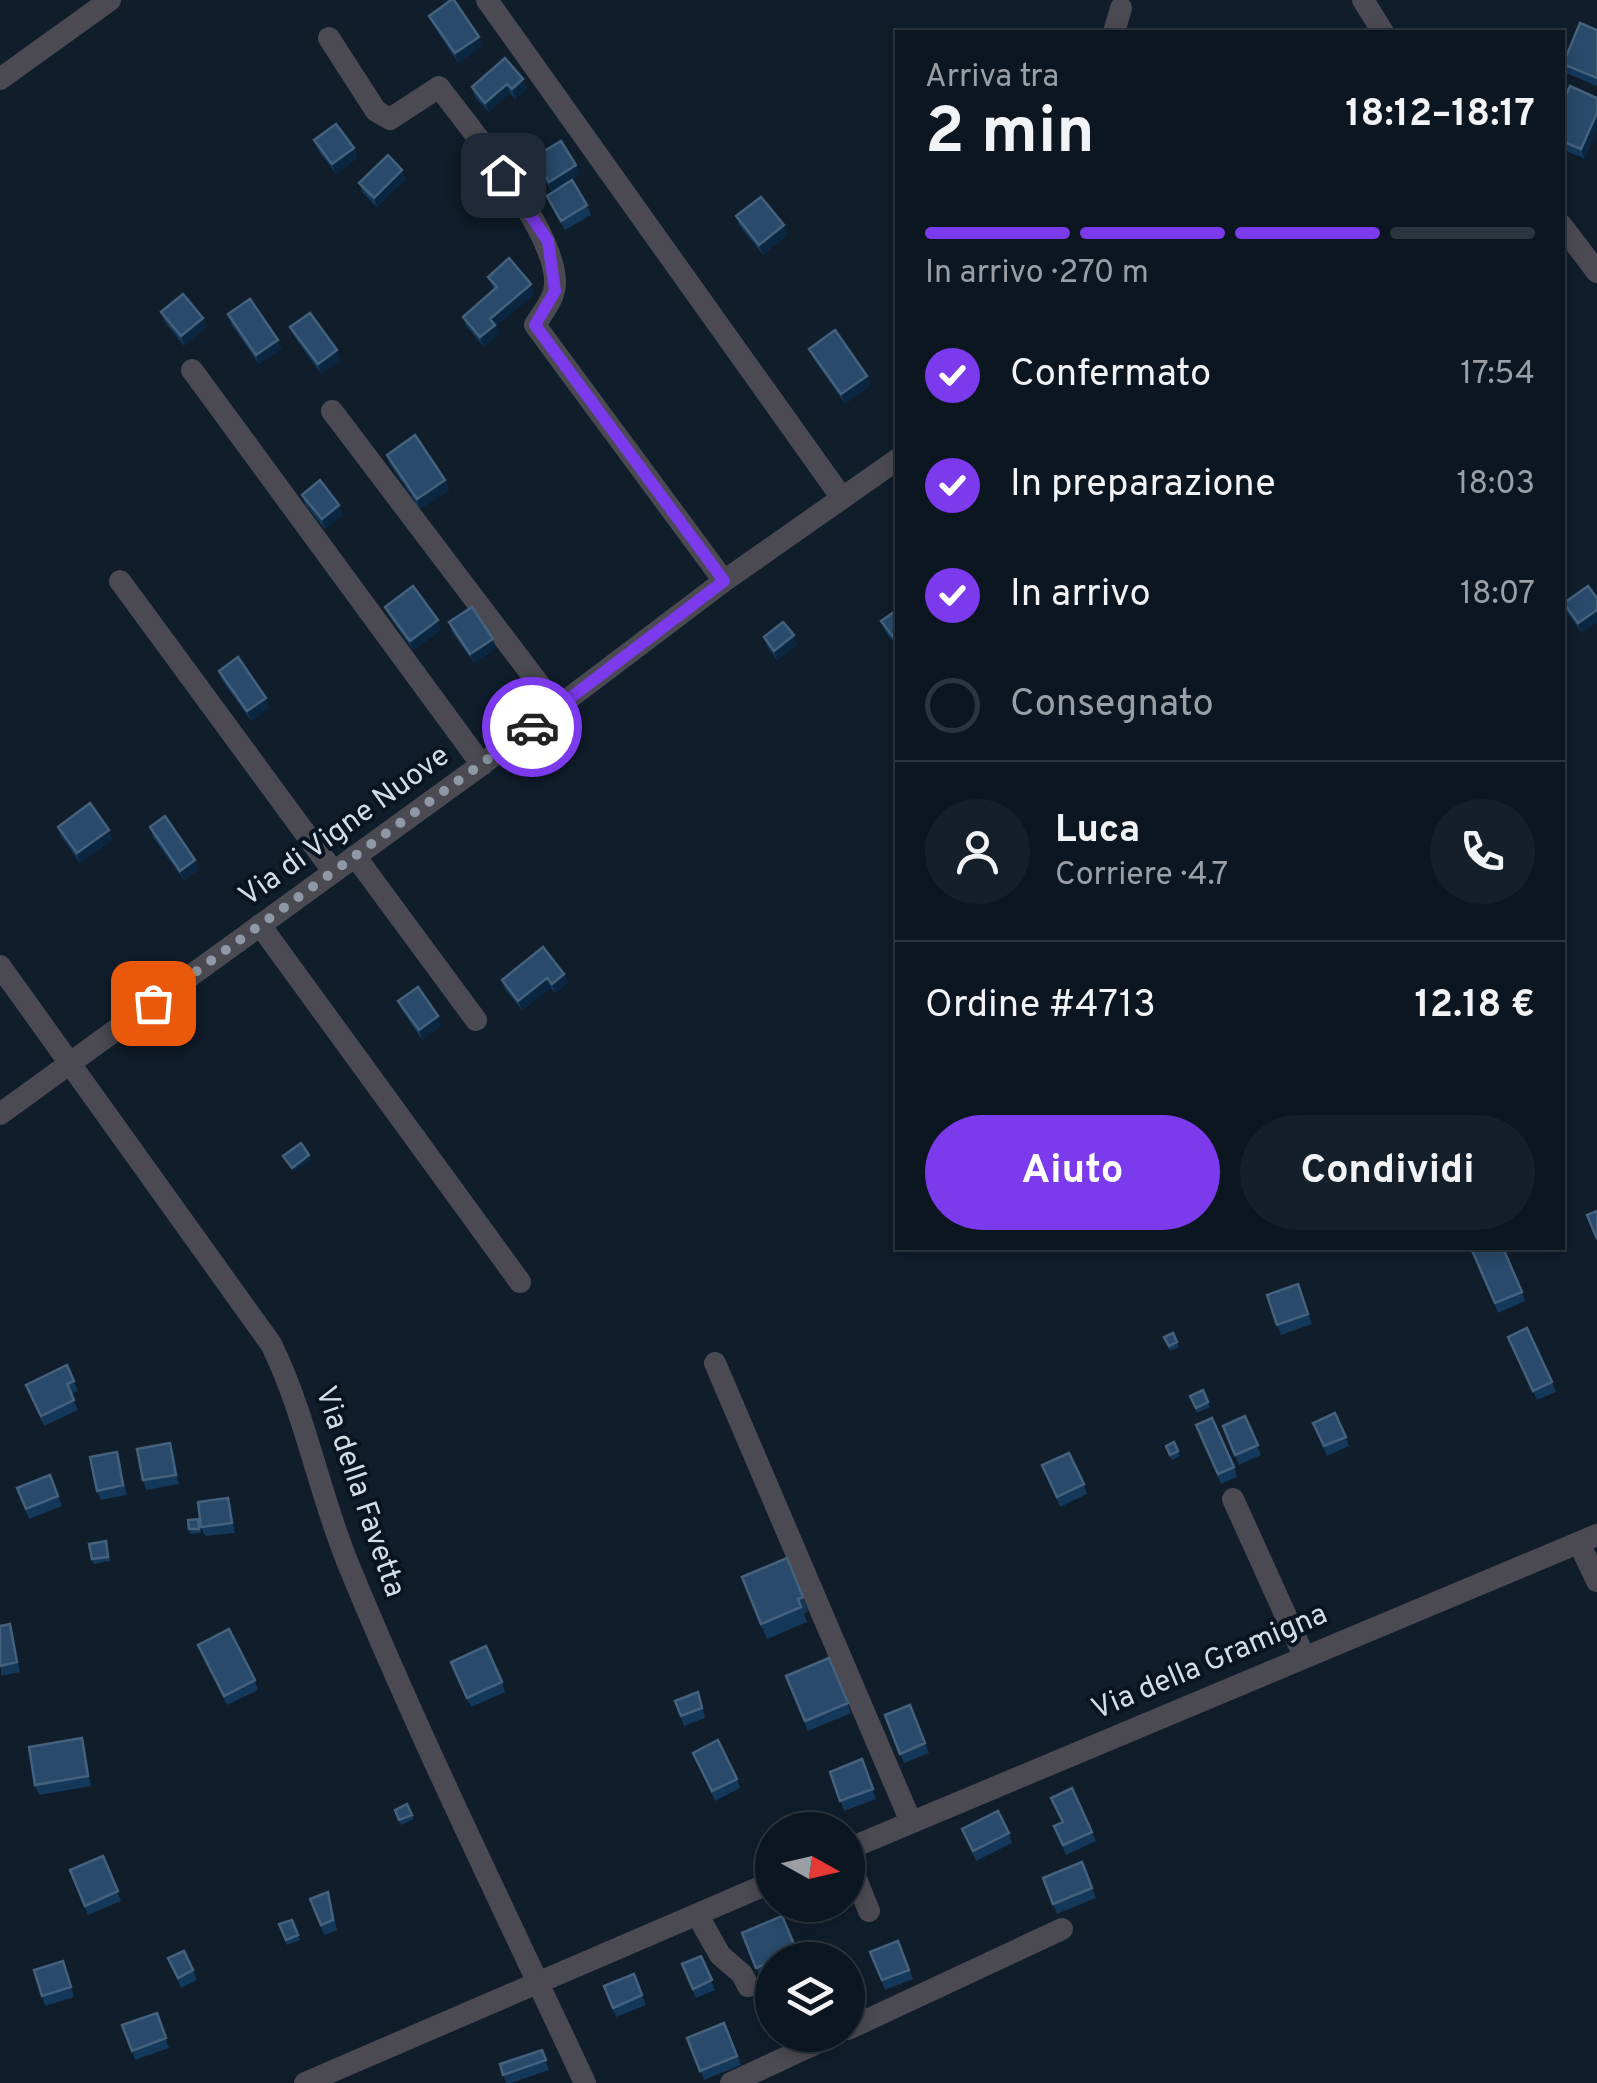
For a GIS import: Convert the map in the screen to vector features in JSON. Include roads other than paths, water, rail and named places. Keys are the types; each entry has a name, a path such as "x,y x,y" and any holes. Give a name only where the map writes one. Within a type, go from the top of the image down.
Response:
{"street":[{"path":"0,79 110,0"},
{"path":"487,0 842,498"},
{"path":"1363,0 1382,30"},
{"path":"1114,30 1120,8"},
{"path":"328,38 376,111 390,120 439,86 480,142 548,241 555,291 535,325 724,581"},
{"path":"1565,230 1597,272"},
{"path":"192,370 482,764"},
{"path":"332,411 557,708"},
{"name":"Via di Vigne Nuove","path":"0,1114 482,764 724,581 895,461"},
{"path":"120,581 333,871"},
{"path":"355,856 476,1020"},
{"path":"260,925 520,1282"},
{"name":"Via della Favetta","path":"0,966 272,1344 347,1561 585,2083"},
{"path":"715,1364 911,1822"},
{"path":"1233,1498 1304,1656"},
{"path":"1588,1539 1597,1581"},
{"name":"Via della Gramigna","path":"865,1842 1588,1539"},
{"path":"305,2083 755,1890"},
{"path":"865,1901 869,1911"},
{"path":"698,1916 720,1955 733,1964 748,1986"},
{"path":"865,2021 1062,1929"},
{"path":"731,2083 798,2052"}]}
